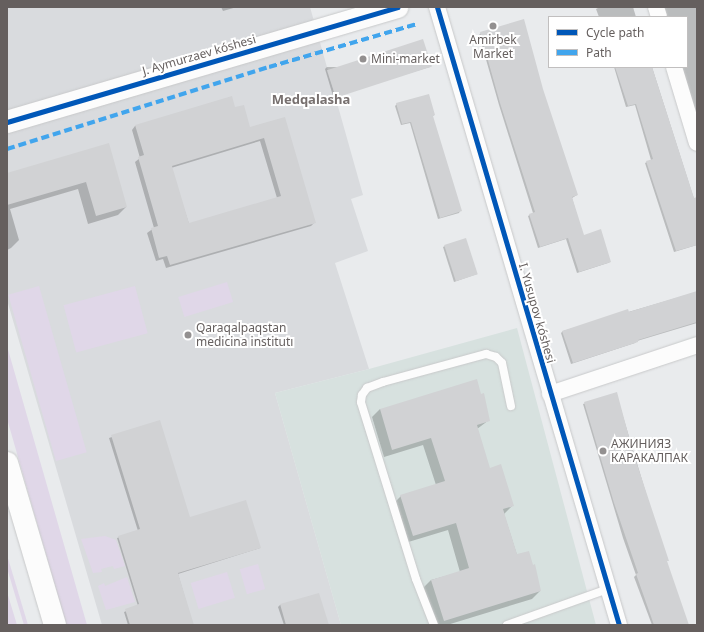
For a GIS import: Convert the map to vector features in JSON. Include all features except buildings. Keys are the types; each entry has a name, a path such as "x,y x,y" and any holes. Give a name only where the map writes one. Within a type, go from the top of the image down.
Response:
{"street":[{"name":"J. Aymurzaev kóshesi","path":"7,122 397,7"},
{"name":"I. Yusupov kóshesi","path":"437,7 619,625"},
{"path":"674,68 697,143"},
{"path":"550,394 697,345"},
{"path":"7,463 55,625"}],"lane":[{"path":"434,625 409,557 361,402 362,395 367,388 383,382 486,354 496,356 502,363 511,406"},
{"path":"507,625 608,589"}],"shaded area":[{"name":"Qaraqalpaqstan medicina institutı","path":"7,7 310,7 363,195 351,199 368,251 335,263 369,369 275,393 341,625 102,625 7,300"},
{"path":"227,282 233,302 184,317 178,297"},
{"path":"39,286 87,452 56,461 8,295"},
{"path":"135,286 148,333 76,352 64,305"},
{"path":"517,328 596,625 341,625 275,393 369,369"},
{"path":"7,346 87,625 66,625 7,419"},
{"path":"105,536 116,540 125,566 114,569 113,566 101,569 102,572 93,573 81,539"},
{"path":"7,555 28,625 24,625 7,568"},
{"path":"258,564 265,589 247,594 240,569"},
{"path":"227,572 235,598 199,609 191,583"},
{"path":"127,577 135,602 106,610 98,586 104,583 105,586"},
{"path":"7,592 17,625 7,625"}],"marked path":[{"path":"7,149 269,67 417,24"}],"cycle path":[{"path":"7,122 397,7"},
{"path":"437,7 619,625"}],"place":[{"name":"Amirbek Market","path":"493,26"},
{"name":"Mini-market","path":"363,59"},
{"name":"Qaraqalpaqstan medicina institutı","path":"188,335"},
{"name":"АЖИНИЯЗ КАРАКАЛПАК","path":"603,451"}],"district":[{"name":"Medqalasha","path":"311,99"}]}
